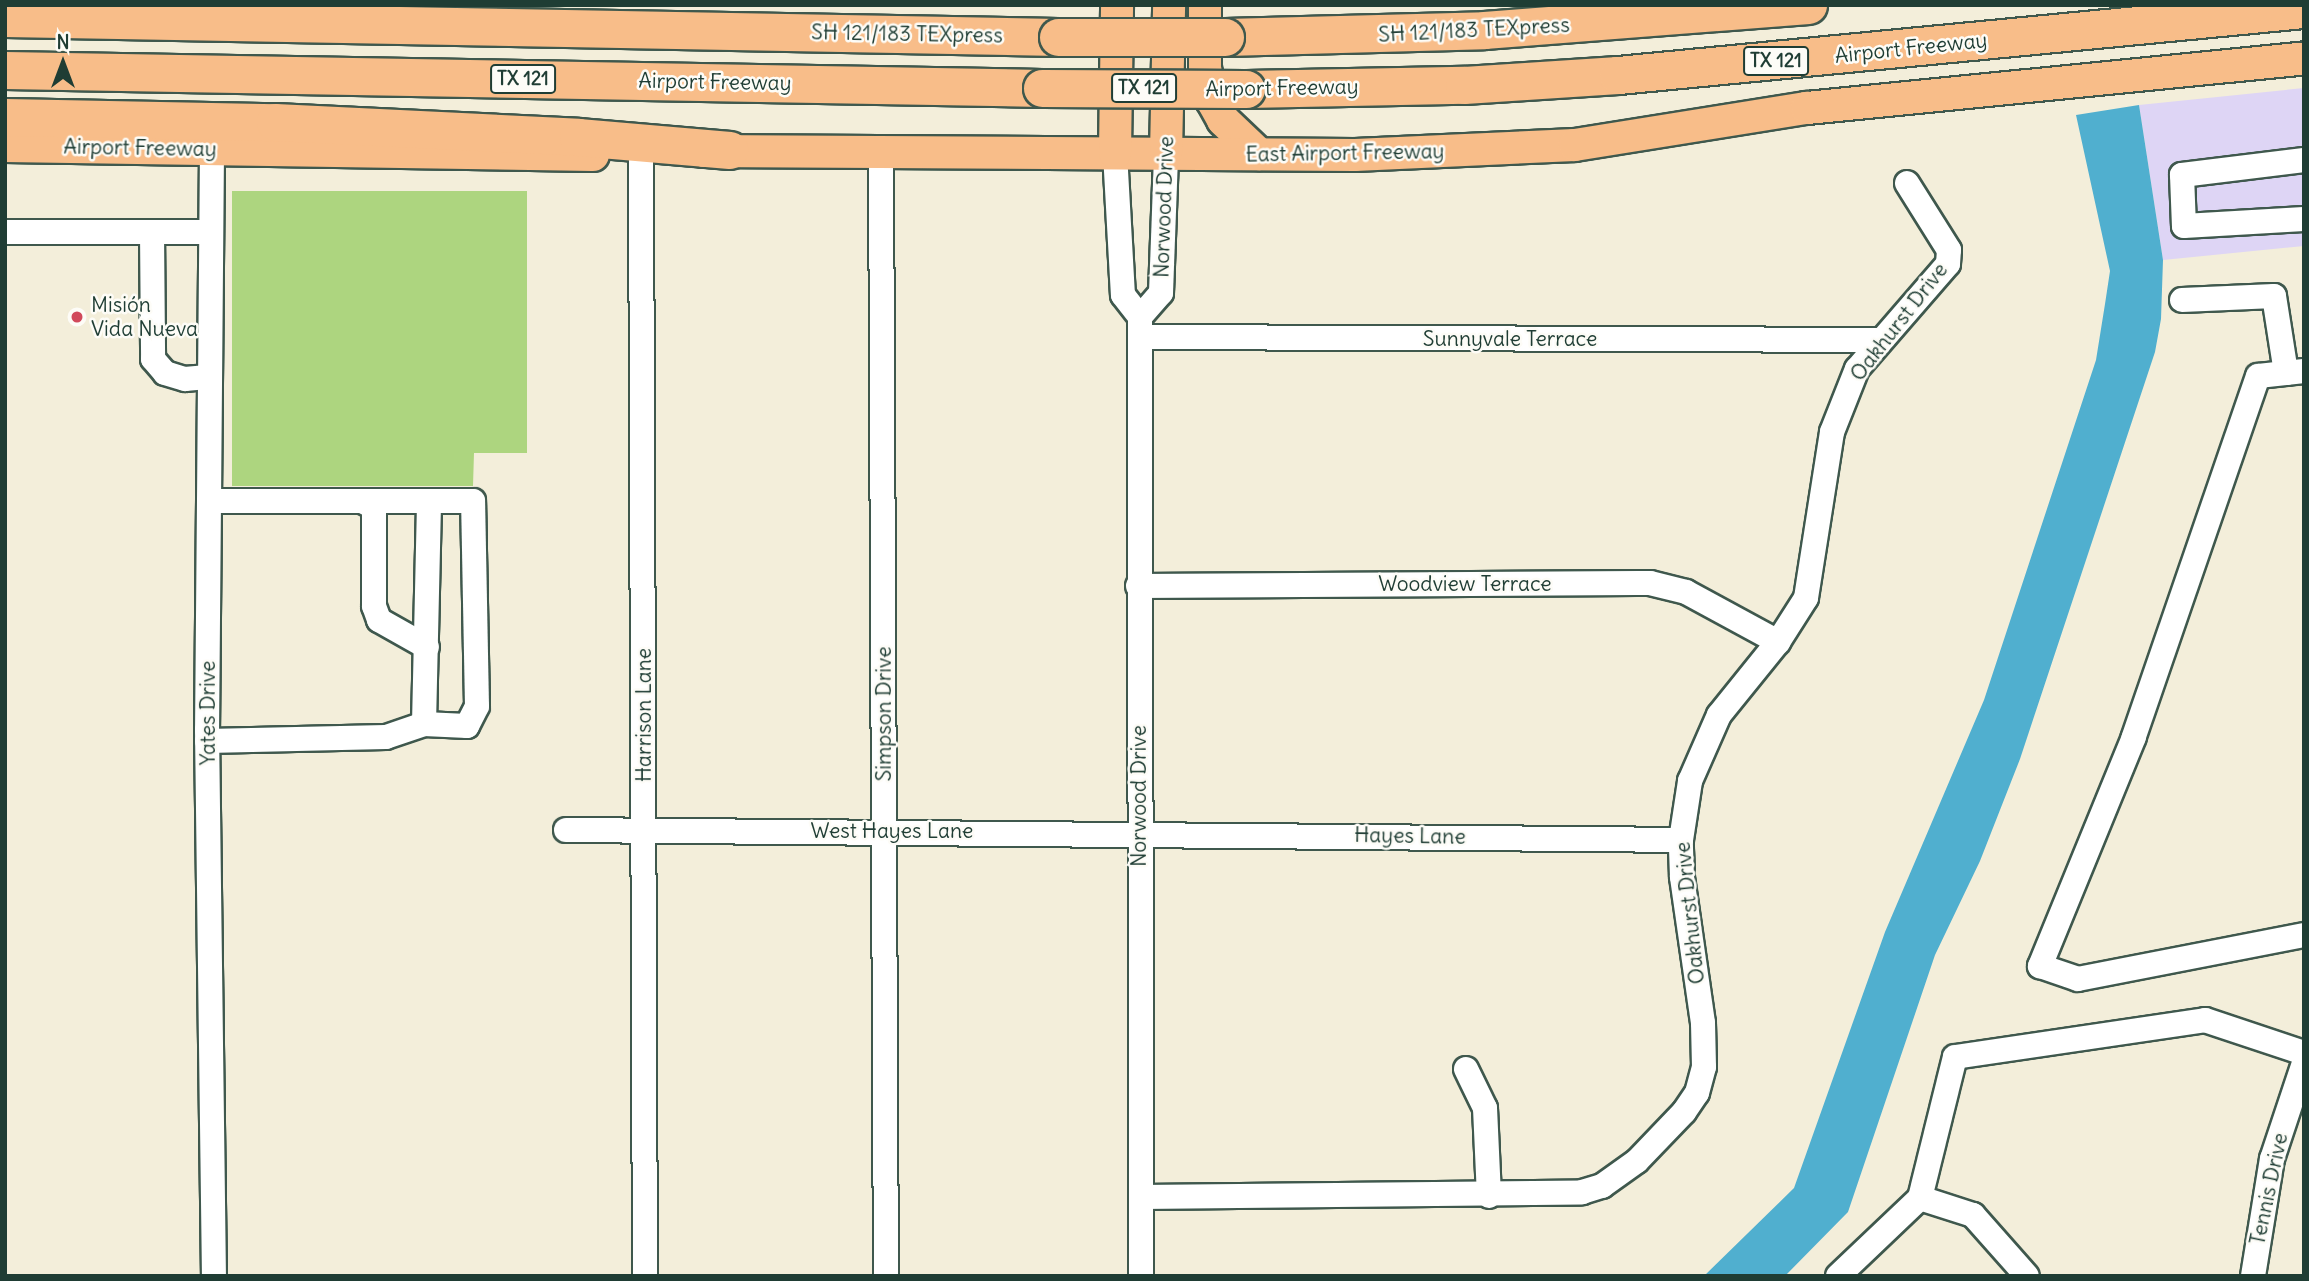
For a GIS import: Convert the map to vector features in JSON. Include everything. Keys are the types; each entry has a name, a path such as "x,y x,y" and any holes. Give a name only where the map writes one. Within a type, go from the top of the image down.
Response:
{"highway":[{"name":"SH 121/183 TEXpress","path":"5,18 1058,37 1225,37 1498,29 1808,5"},
{"name":"Airport Freeway","path":"5,70 1042,88 1246,89 1464,85 1618,75 2304,9"},
{"path":"5,117 275,122 578,137 729,150"}],"main road":[{"name":"Norwood Drive","path":"1115,153 1117,5"},
{"name":"Norwood Drive","path":"1166,154 1169,5"},
{"path":"1205,5 1205,68 1212,100 1223,120 1259,155"},
{"name":"East Airport Freeway","path":"1115,153 1419,154 1575,145 1807,108 2304,58"},
{"name":"Airport Freeway","path":"5,146 641,155 729,150 1115,153"}],"street":[{"name":"Yates Drive","path":"212,150 207,741 214,1276"},
{"name":"Simpson Drive","path":"881,152 886,1276"},
{"name":"Norwood Drive","path":"1115,153 1124,295 1140,327 1138,586 1141,1276"},
{"name":"Norwood Drive","path":"1140,327 1161,293 1166,154"},
{"name":"Harrison Lane","path":"641,155 645,1276"},
{"path":"2304,160 2182,175 2184,226 2304,219"},
{"name":"Oakhurst Drive","path":"1141,1197 1489,1196 1581,1192 1602,1186 1652,1149 1697,1093 1704,1067 1703,1023 1681,840 1689,781 1703,744 1744,679 1778,642 1806,598 1832,432 1842,400 1857,369 1948,264 1949,250 1907,183"},
{"path":"5,232 211,232"},
{"path":"152,232 153,359 165,373 185,379 210,377"},
{"path":"2182,300 2274,296 2295,372 2258,376 2134,737 2040,967 2078,979 2304,935"},
{"name":"Sunnyvale Terrace","path":"1140,327 1880,340"},
{"path":"207,741 386,737 424,724 467,726 477,706 476,504 429,501 209,501"},
{"path":"424,724 429,501"},
{"path":"364,502 374,507 374,606 379,620 427,647"},
{"name":"Woodview Terrace","path":"1138,586 1650,583 1686,592 1778,642"},
{"path":"566,830 645,830"},
{"name":"West Hayes Lane","path":"645,830 1139,832"},
{"name":"Hayes Lane","path":"1139,832 1681,840"},
{"path":"1838,1276 1920,1198 1955,1057 2206,1020 2304,1053"},
{"name":"Tennis Drive","path":"2253,1276 2258,1229 2293,1121 2304,1063"},
{"path":"1466,1069 1485,1108 1489,1196"},
{"path":"1920,1198 1973,1215 2027,1276"}],"shaded area":[{"path":"2304,88 2304,246 2163,260 2139,105"}],"green space":[{"path":"232,191 527,191 527,453 474,453 473,486 232,486"}],"water":[{"path":"2139,105 2163,260 2161,319 2155,352 2020,759 1980,861 1935,955 1848,1212 1785,1276 1704,1276 1794,1188 1885,932 1984,700 2096,360 2105,304 2110,271 2076,115"}],"place":[{"name":"Misión Vida Nueva","path":"77,317"}]}
